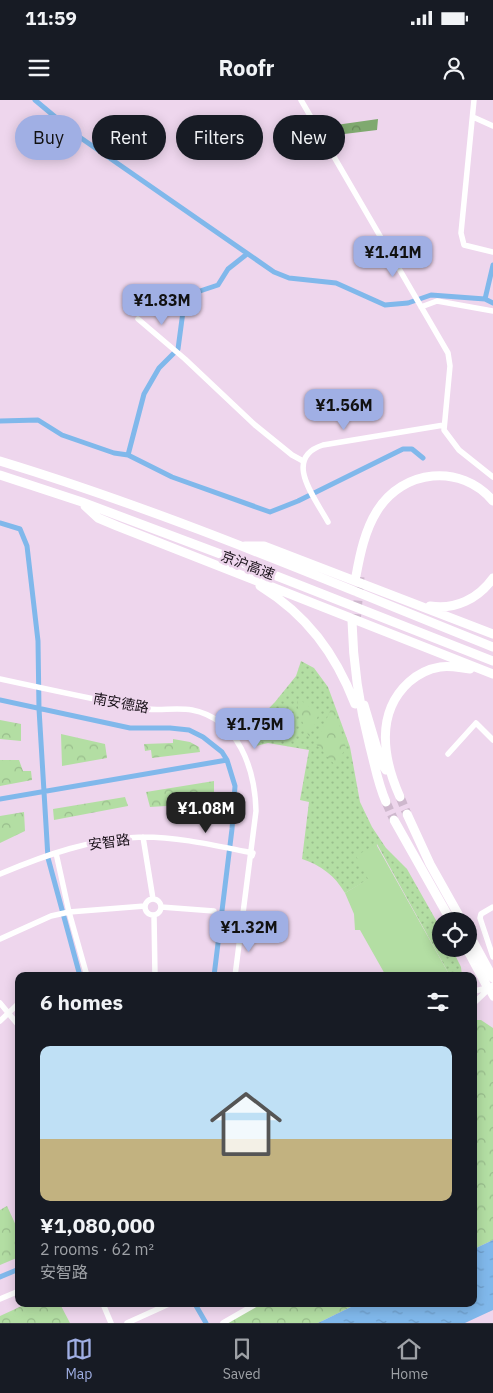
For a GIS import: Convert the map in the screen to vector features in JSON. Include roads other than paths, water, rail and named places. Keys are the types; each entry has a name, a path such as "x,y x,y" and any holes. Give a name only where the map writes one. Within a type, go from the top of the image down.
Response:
{"highway":[{"name":"京沪高速","path":"0,461 42,474 240,546 493,646"},
{"name":"京沪高速","path":"0,475 82,502 493,661"},
{"path":"358,577 371,530 380,512 393,496 419,480 450,475 472,483 493,501"},
{"path":"442,477 469,486 485,499 493,510"},
{"path":"82,502 98,518 493,674"},
{"path":"240,546 264,546 493,634"},
{"path":"251,578 293,609 320,638 342,672 361,718"},
{"path":"400,598 438,607 453,606 472,598 486,587 493,578"},
{"path":"386,802 376,776 361,718 353,658 354,622 361,688 380,762 400,797"},
{"path":"392,781 386,760 385,732 387,719 397,696 415,677 426,670 452,666 478,668"},
{"path":"408,814 430,864 457,912"},
{"path":"394,820 446,912"},
{"path":"477,949 493,978"},
{"path":"472,957 490,987"}],"main road":[{"path":"490,987 493,997"}],"street":[{"path":"301,100 413,292 450,360 444,430 459,450 493,477"},
{"path":"474,100 461,233 464,244 492,252"},
{"path":"473,117 493,126"},
{"path":"420,306 437,301 493,311"},
{"path":"138,319 182,356 255,425 292,456 303,461"},
{"path":"328,522 303,470 303,461 308,452 323,446 444,425"},
{"name":"南安德路","path":"0,679 143,709 175,708 194,710 218,722 240,744 252,771 256,792 256,811 253,853 236,972"},
{"path":"448,754 476,723 493,740"},
{"path":"143,837 153,899"},
{"name":"安智路","path":"0,874 54,853 94,843 143,837 224,847 253,853"},
{"path":"54,853 67,913 86,972"},
{"path":"0,939 58,915 145,906 153,899"},
{"path":"145,906 148,913 154,915 159,913 161,907 157,900 153,899"},
{"path":"493,906 481,914 480,918 493,957"},
{"path":"161,907 214,911"},
{"path":"154,915 155,972"},
{"path":"477,990 490,987"},
{"path":"477,1000 490,987"},
{"path":"0,1003 15,1021"},
{"path":"0,1021 15,1007"},
{"path":"0,1299 15,1293"},
{"path":"104,1307 111,1323"},
{"path":"127,1323 162,1307"},
{"path":"223,1323 251,1307"}],"water":[{"path":"493,1240 493,1310 465,1323 318,1323 351,1307 477,1307 477,1248"}],"waterway":[{"path":"35,100 78,136 274,272 289,278 336,283 385,305 408,303 431,295 485,299 493,303"},
{"path":"128,455 144,394 159,368 178,349 184,304 200,291 218,285 228,269 247,254"},
{"path":"485,299 493,265"},
{"path":"0,421 38,420 62,435 114,453 128,455 172,477 270,512 298,501 403,449 412,449 423,458"},
{"path":"0,523 20,529 27,546 38,641 39,709 48,858 79,972"},
{"path":"0,700 130,728 189,730 203,737 222,752 227,760 235,786 232,829 214,972"},
{"path":"0,799 227,760"},
{"path":"0,1277 15,1271"},
{"path":"197,1307 206,1323"}],"tunnel":[{"path":"356,623 360,577"},
{"path":"400,797 407,814"},
{"path":"386,802 394,820"}]}
